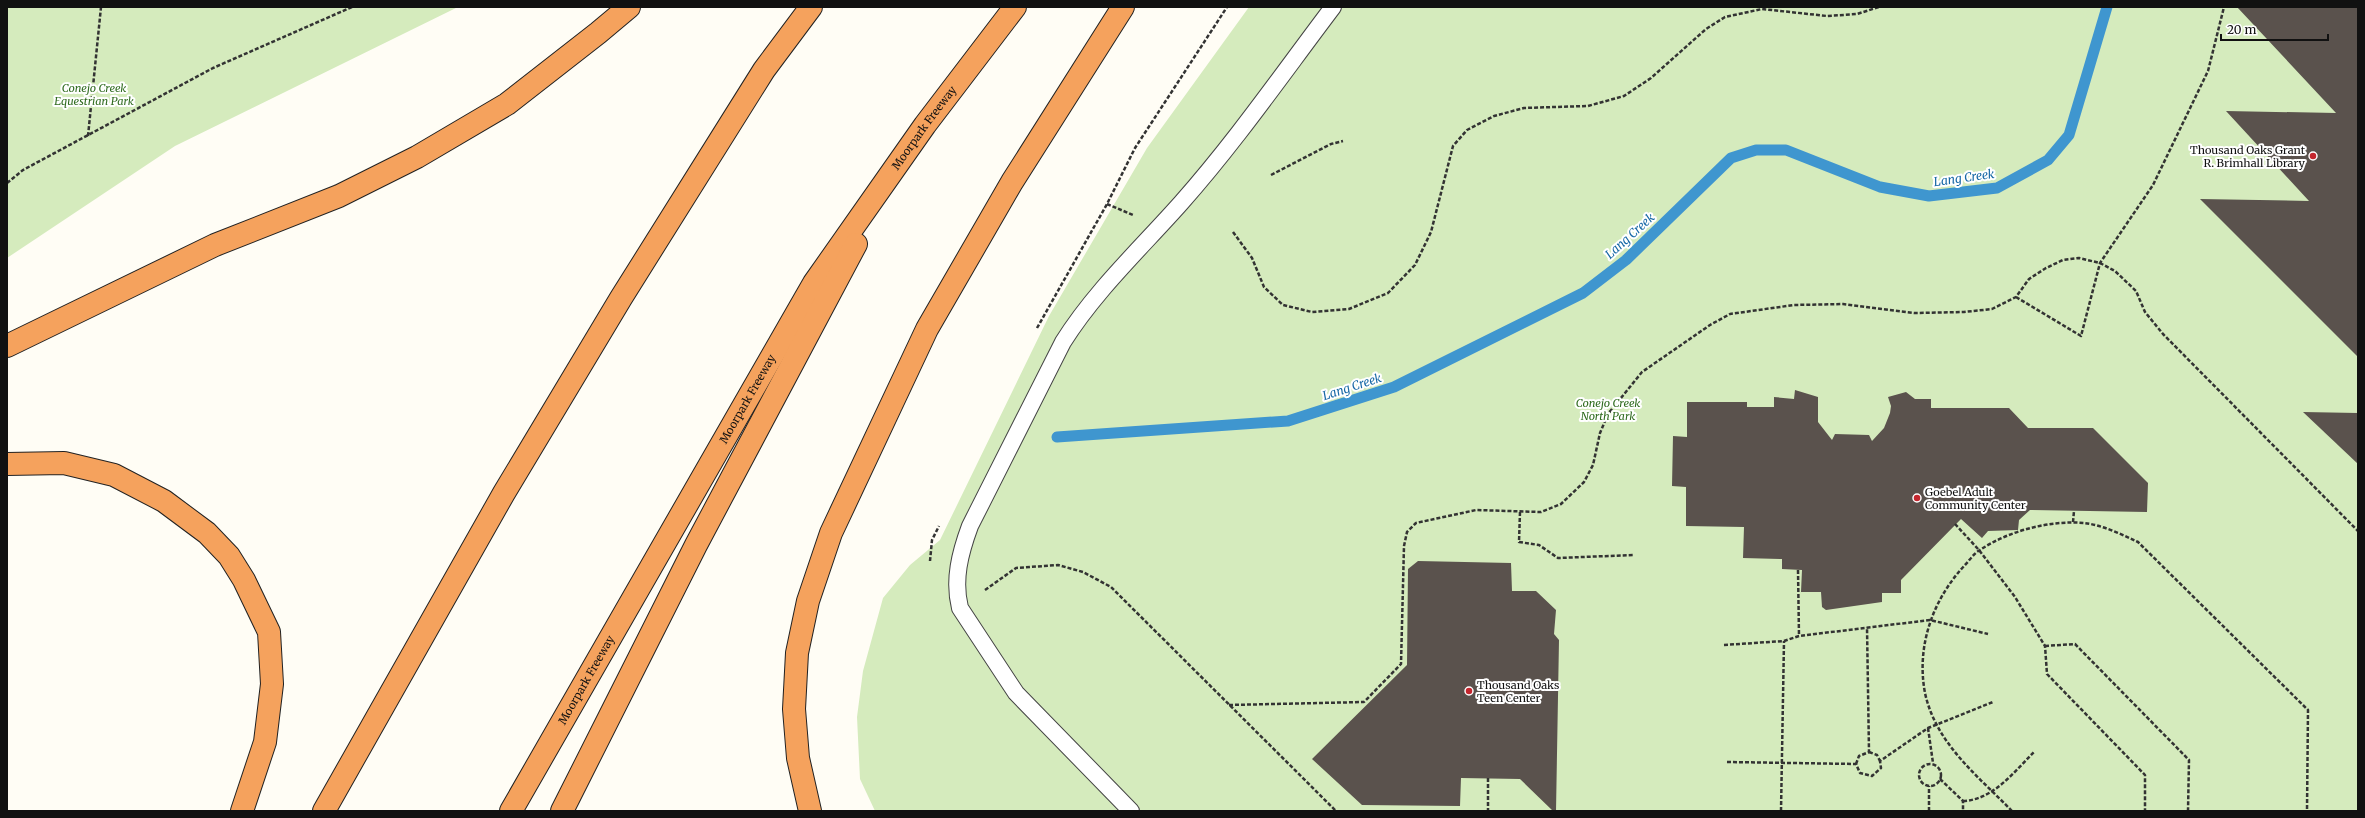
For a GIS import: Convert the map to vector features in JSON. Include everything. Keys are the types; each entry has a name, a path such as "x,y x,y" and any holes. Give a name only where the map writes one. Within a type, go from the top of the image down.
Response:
{"highway":[{"path":"7,346 215,245 339,196 417,157 507,104 629,7"},
{"path":"324,811 504,493 621,298 764,70 811,7"},
{"name":"Moorpark Freeway","path":"511,811 814,283 925,125 1015,7"},
{"path":"810,811 797,744 794,709 797,653 808,601 831,533 927,329 1012,182 1123,7"},
{"path":"562,811 696,545 901,160"},
{"path":"7,464 64,463 114,475 164,501 207,533 229,556 244,580 269,632 272,684 265,742 242,811"}],"lane":[{"path":"1131,811 1016,693 960,608 956,592 957,573 963,544 970,526 1063,342 1078,318 1181,203 1237,137 1333,7"}],"path":[{"path":"88,136 101,7"},
{"path":"7,183 23,170 213,68 352,7"},
{"path":"1035,334 1106,204 1134,148 1227,7"},
{"path":"1233,232 1252,258 1264,287 1283,305 1312,312 1349,309 1388,294 1415,265 1431,232 1453,146 1467,130 1494,116 1524,108 1588,106 1624,96 1651,78 1706,29 1725,18 1762,8 1827,16 1857,14 1879,7"},
{"path":"2016,297 2081,336 2100,263 2153,185 2208,71 2224,7"},
{"path":"1270,175 1332,144 1343,141"},
{"path":"1106,204 1134,216"},
{"path":"1229,705 1364,702 1402,664 1404,546 1407,532 1416,523 1476,510 1541,512 1561,504 1584,482 1592,466 1600,432 1608,414 1642,372 1710,324 1730,314 1794,305 1843,304 1914,313 1964,312 1992,309 2016,297 2029,279 2046,268 2063,260 2079,258 2100,263 2115,271 2136,291 2145,312 2163,334 2358,531"},
{"path":"2073,522 2074,510"},
{"path":"1520,512 1519,542 1539,545 1558,558 1633,555"},
{"path":"930,564 932,540 943,519"},
{"path":"2012,811 1954,753 1936,724 1925,694 1922,664 1925,637 1930,620 1951,579 1979,550 2041,524 2073,522 2086,523 2114,531 2138,542 2308,710 2307,811"},
{"path":"1955,524 1979,550 2016,597 2045,646 2046,674 2145,775 2145,811"},
{"path":"979,594 1016,568 1058,565 1083,572 1111,587 1336,811"},
{"path":"1798,570 1799,636"},
{"path":"1724,645 1784,641 1799,636 1930,620 1988,634"},
{"path":"1867,628 1869,752"},
{"path":"1781,811 1784,641"},
{"path":"2045,646 2075,644 2189,760 2188,811"},
{"path":"1880,761 1928,728 1994,702"},
{"path":"1928,728 1932,763"},
{"path":"1869,752 1877,755 1881,768 1872,776 1860,773 1856,764 1860,756 1869,752"},
{"path":"1940,779 1963,801 1975,801 1993,792 2034,752"},
{"path":"1727,762 1856,764"},
{"path":"1927,763 1932,763 1938,766 1941,775 1940,779 1929,786 1924,785 1920,780 1920,770 1927,763"},
{"path":"1488,778 1488,811"},
{"path":"1929,786 1929,811"},
{"path":"1963,801 1963,811"}],"green space":[{"name":"Conejo Creek Equestrian Park","path":"7,7 458,7 175,146 7,258"},
{"name":"Conejo Creek North Park","path":"1249,7 2358,7 2358,811 875,811 860,779 857,717 863,671 883,598 910,565 940,540 1049,316 1147,148"}],"building":[{"name":"Thousand Oaks Grant R. Brimhall Library","path":"2237,7 2358,7 2358,357 2200,199 2309,201 2226,111 2336,113"},
{"name":"Goebel Adult Community Center","path":"1795,390 1818,397 1818,422 1832,440 1835,434 1869,435 1872,441 1884,428 1890,413 1891,406 1888,397 1906,392 1915,399 1931,399 1931,408 2009,408 2028,428 2093,428 2148,483 2147,512 2030,510 2019,520 2018,530 1988,531 1982,538 1961,519 1901,580 1901,593 1882,593 1882,602 1826,610 1822,607 1821,592 1801,592 1802,570 1782,569 1782,559 1743,558 1744,527 1686,526 1686,487 1672,486 1673,436 1687,437 1687,402 1747,402 1747,407 1774,407 1774,397 1794,399"},
{"path":"2303,412 2358,413 2358,464"},
{"name":"Thousand Oaks Teen Center","path":"1418,561 1511,563 1512,591 1536,591 1556,610 1554,634 1559,640 1556,811 1553,811 1520,779 1461,778 1460,806 1362,805 1312,759 1407,665 1408,569"}],"waterway":[{"name":"Lang Creek","path":"1057,437 1288,421 1394,387 1583,293 1626,260 1731,158 1756,150 1786,150 1880,187 1929,196 1997,188 2048,160 2069,135 2107,7"}],"place":[{"name":"Thousand Oaks Grant R. Brimhall Library","path":"2313,156"},
{"name":"Goebel Adult Community Center","path":"1917,498"},
{"name":"Thousand Oaks Teen Center","path":"1469,691"}]}
